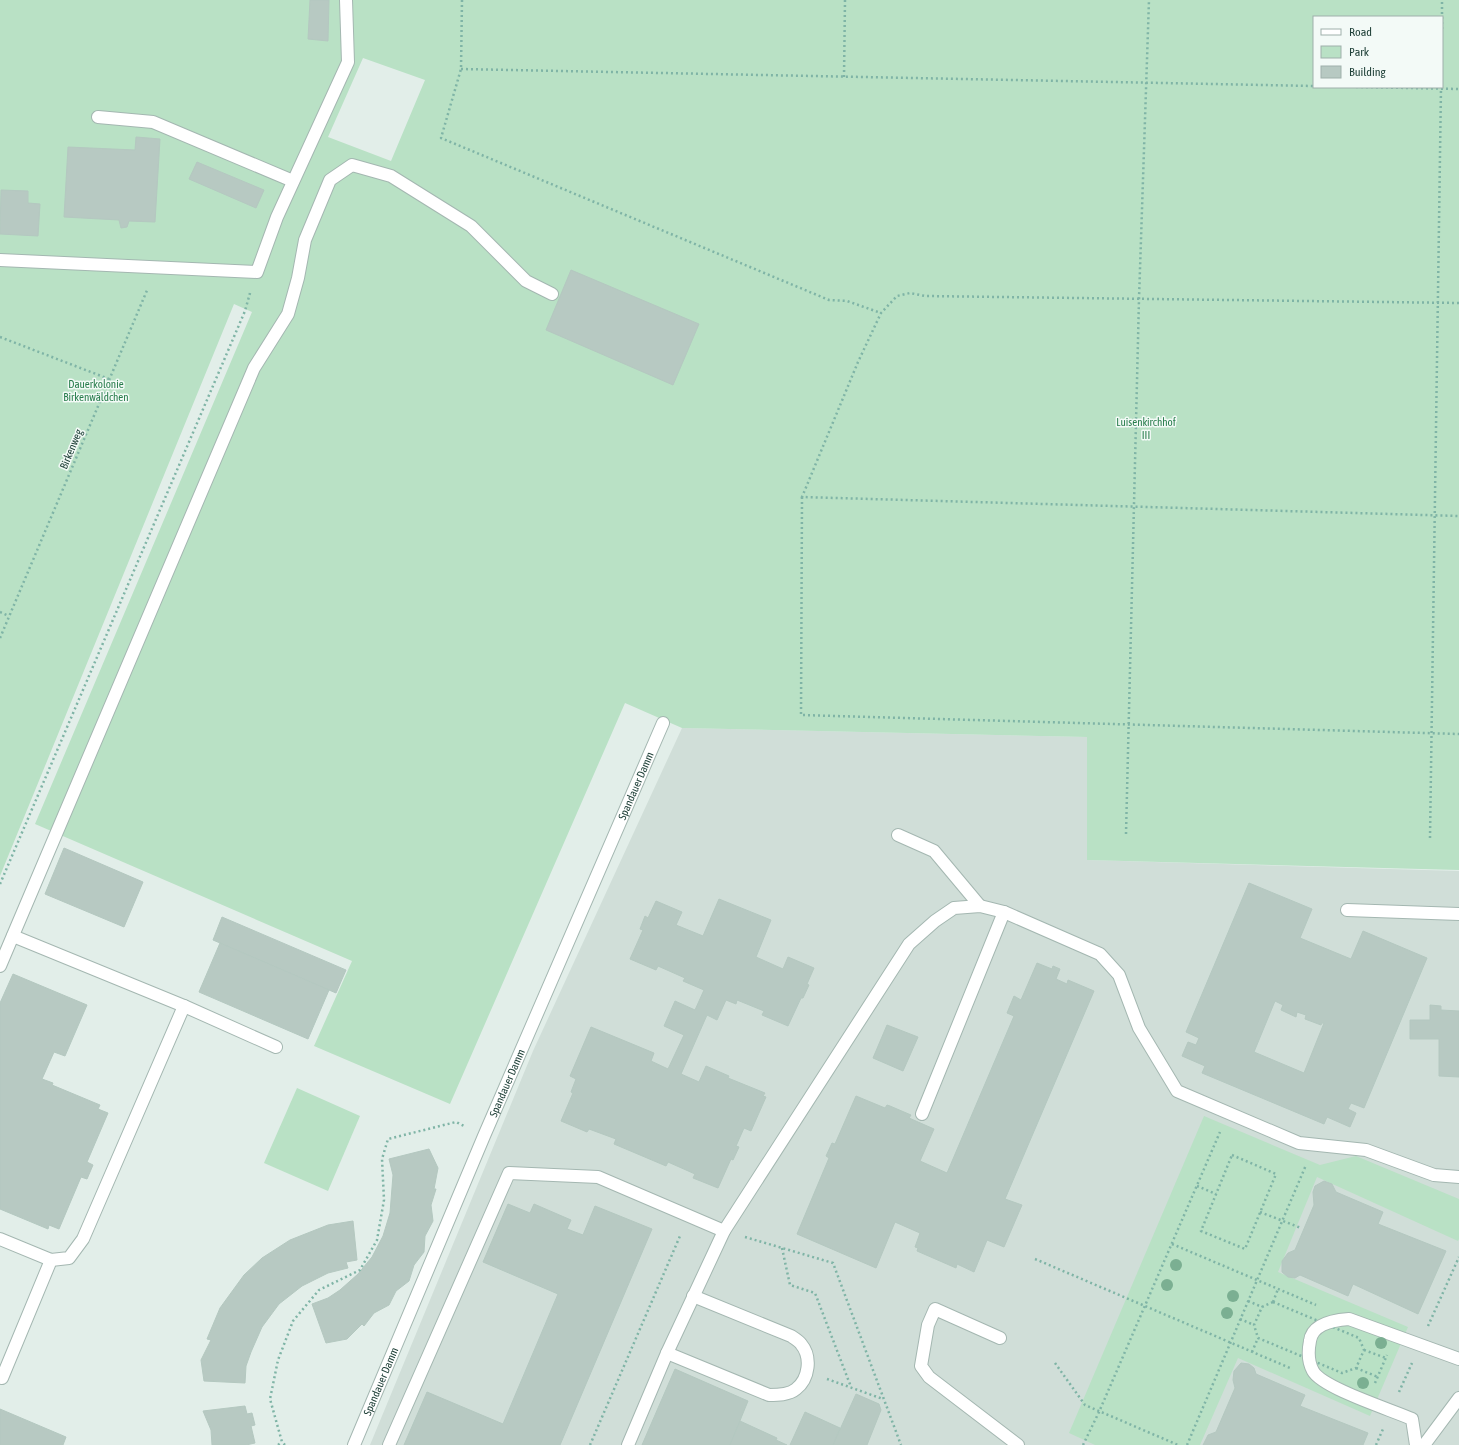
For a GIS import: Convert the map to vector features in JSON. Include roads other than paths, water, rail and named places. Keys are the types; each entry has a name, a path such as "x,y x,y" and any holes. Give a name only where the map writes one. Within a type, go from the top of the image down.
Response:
{"street":[{"path":"0,260 257,272 293,181 348,62 346,0"},
{"path":"98,117 153,122 293,181"},
{"path":"0,966 254,368 288,314 298,278 305,240 330,180 352,165 391,176 471,226 526,281 552,294"},
{"name":"Spandauer Damm","path":"354,1445 484,1136 662,722"},
{"path":"898,835 934,851 980,906"},
{"path":"628,1445 667,1353 724,1231 909,944 935,921 954,908 980,906 1004,912 1100,954 1119,975 1139,1028 1177,1091 1299,1143 1366,1150 1434,1175 1459,1177"},
{"path":"1347,910 1459,914"},
{"path":"922,1114 1004,912"},
{"path":"13,936 184,1006 276,1047"},
{"path":"0,1239 51,1260 69,1258 82,1240 184,1006"},
{"path":"389,1445 509,1173 598,1178 724,1231"},
{"path":"2,1378 51,1260"},
{"path":"667,1353 769,1396 796,1390 807,1373 807,1355 801,1344 791,1336 693,1296"},
{"path":"1000,1338 936,1309 928,1326 921,1366 930,1377 1018,1445"},
{"path":"1416,1445 1412,1419 1325,1383 1314,1372 1308,1350 1310,1338 1316,1329 1324,1325 1336,1320 1350,1319 1459,1359"},
{"path":"1424,1445 1459,1398"}],"park label":[{"name":"Dauerkolonie Birkenwäldchen","path":"96,390"},
{"name":"Luisenkirchhof III","path":"1146,428"}]}
